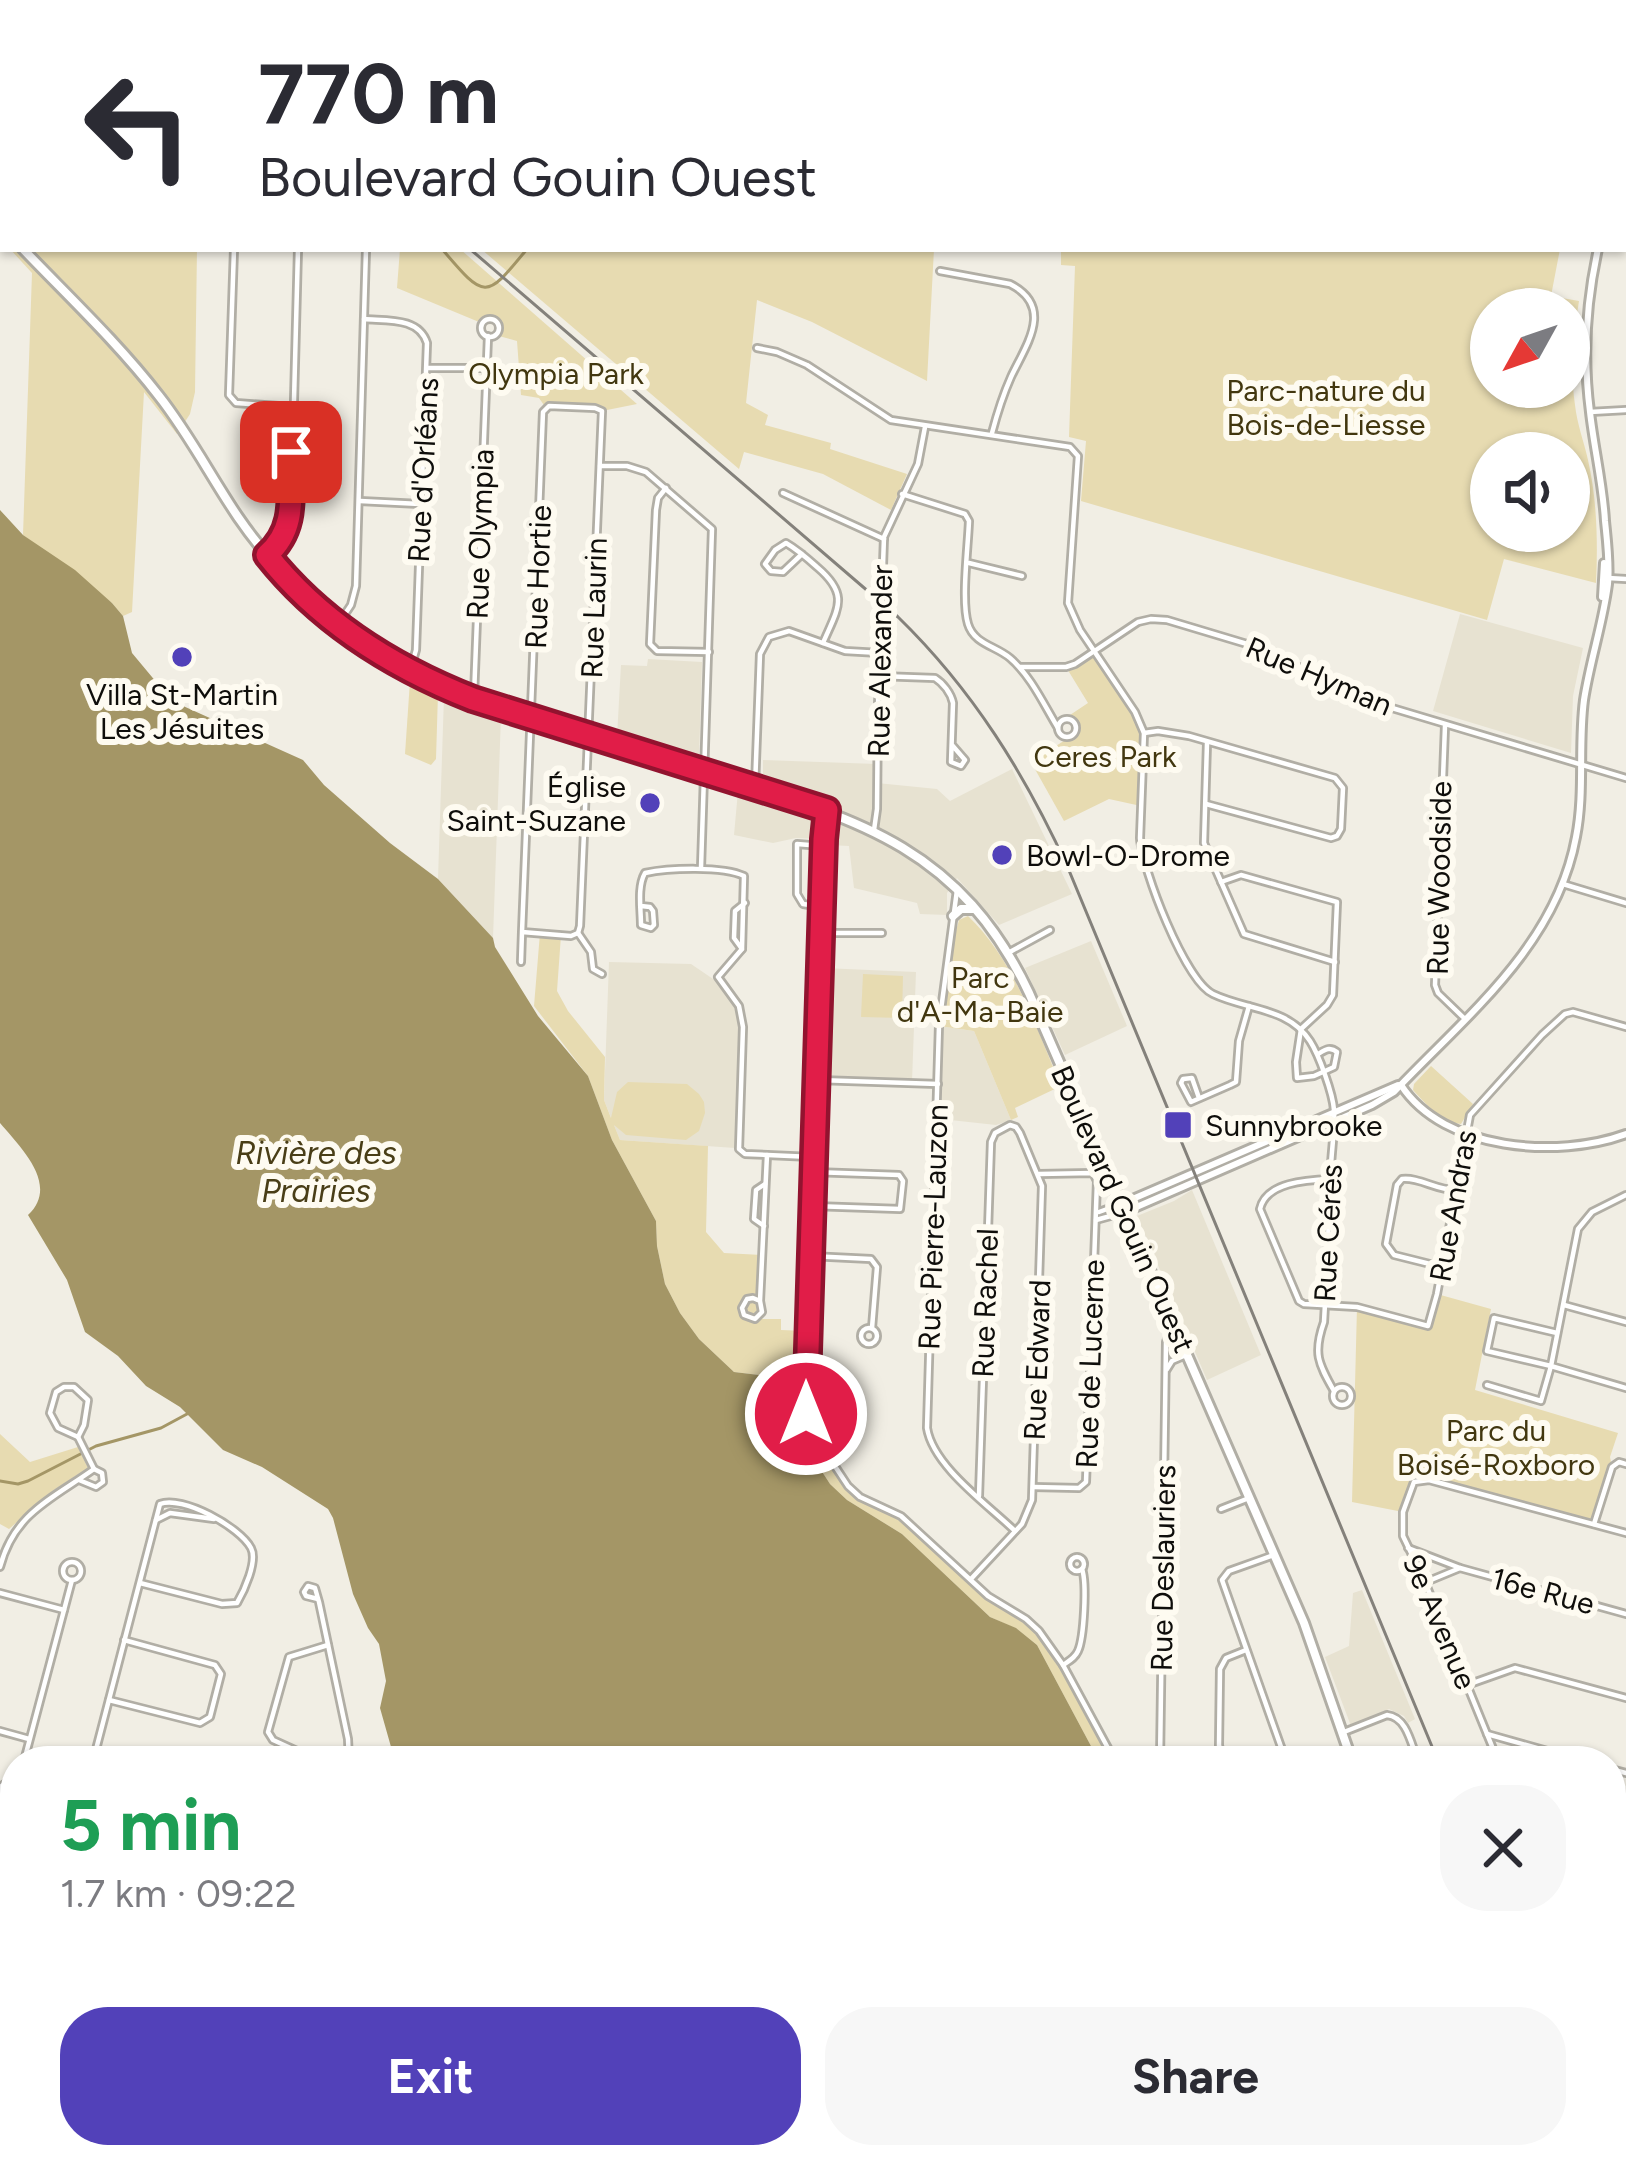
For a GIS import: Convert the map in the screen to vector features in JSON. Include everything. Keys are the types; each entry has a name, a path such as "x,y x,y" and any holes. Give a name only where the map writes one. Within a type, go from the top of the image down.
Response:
{"main road":[{"name":"Boulevard Gouin Ouest","path":"26,252 150,384 267,555 338,624 376,651 473,699 827,810 874,830 914,854 975,909 1008,953 1029,993 1274,1555 1348,1746"},
{"path":"953,916 959,910 975,909"}],"street":[{"path":"234,252 229,395 236,403 293,407"},
{"path":"267,555 281,542 291,514 298,252"},
{"path":"338,624 356,591 366,252"},
{"path":"1039,1174 1094,1174 1096,1216 1379,1102 1465,1019 1532,944 1563,884 1578,829 1585,698 1605,577 1605,509 1590,412 1587,330 1598,252"},
{"path":"940,271 1010,284 1032,304 1034,328 1004,394 992,436"},
{"name":"Rue d'Orléans","path":"364,319 406,322 420,329 427,344 416,650 410,671"},
{"name":"Rue Olympia","path":"473,699 488,336"},
{"path":"757,348 807,365 891,420 1076,451 1068,603 1072,617 1144,733 1140,838 1153,886 1198,982 1212,994 1280,1015 1300,1029 1331,1000 1337,902 1241,874 1221,882"},
{"path":"428,368 485,368"},
{"name":"Rue Laurin","path":"546,408 602,411 578,933"},
{"name":"Rue Hortie","path":"521,962 546,408"},
{"path":"1590,412 1626,410"},
{"name":"Rue Alexander","path":"874,830 884,539 918,464 925,427"},
{"path":"600,466 636,467 712,529 701,870"},
{"path":"666,487 656,510 650,644 657,651 709,652"},
{"path":"783,493 884,539"},
{"path":"902,494 965,514 969,521 969,628 975,638 1020,667 1058,728"},
{"path":"359,501 420,504"},
{"path":"802,554 783,572 766,567 769,556 782,544 790,545 802,554 832,580 840,603 823,643"},
{"path":"968,562 1022,576"},
{"path":"1605,577 1626,579"},
{"name":"Rue Hyman","path":"1020,667 1066,667 1138,622 1167,620 1257,647 1372,702 1626,778"},
{"path":"755,787 760,654 769,638 789,631 845,651 880,653"},
{"path":"879,676 940,681 952,696 952,746"},
{"name":"Rue Woodside","path":"1445,726 1435,985 1439,995 1465,1019"},
{"path":"1144,733 1171,732 1340,781 1341,829 1331,838 1206,804"},
{"path":"1208,742 1204,843 1244,934 1335,962"},
{"path":"827,810 805,1403 815,1436 848,1486 860,1497 902,1516 994,1601 1031,1623 1063,1665 1107,1746"},
{"path":"822,907 808,906 797,894 797,846 801,842 824,846"},
{"path":"641,907 641,880 646,873 701,870 740,873 746,879 745,903 734,911 734,938 742,949 718,973 739,1006 743,1027 739,1149 745,1154 813,1157"},
{"path":"1563,884 1624,902 1625,892"},
{"name":"Rue Pierre-Lauzon","path":"957,890 939,1024 927,1428 935,1453 1015,1531"},
{"path":"1008,953 1050,931"},
{"path":"522,932 578,933 591,952 593,969 602,974"},
{"path":"821,933 882,933"},
{"path":"1199,1098 1236,1082 1239,1041 1249,1006"},
{"name":"Rue Andras","path":"1325,1305 1371,1310 1428,1326 1474,1110 1565,1014 1573,1012 1626,1027"},
{"name":"Rue Cérès","path":"1300,1029 1317,1054 1334,1111 1325,1305 1317,1351 1334,1391"},
{"name":"Rue Cérès","path":"1300,1029 1296,1075 1301,1079 1334,1067 1337,1052 1328,1048 1317,1054"},
{"path":"816,1080 938,1084"},
{"path":"1123,1208 1401,1085"},
{"path":"1401,1085 1437,1121 1466,1134 1559,1148 1626,1133"},
{"name":"Rue Rachel","path":"979,1496 991,1142 995,1132 1014,1126"},
{"name":"Rue Edward","path":"971,1580 1029,1513 1033,1487 1042,1191 1039,1174 1014,1126"},
{"path":"760,1300 764,1226 754,1219 754,1208 755,1190 765,1184 766,1155"},
{"path":"812,1206 900,1209 903,1180 898,1175 813,1172"},
{"path":"1442,1267 1394,1255 1386,1244 1402,1179 1455,1190"},
{"path":"1325,1305 1299,1301 1260,1202 1299,1181 1331,1180"},
{"path":"1487,1385 1541,1401 1578,1229 1592,1212 1626,1195"},
{"name":"Rue de Lucerne","path":"1033,1487 1078,1488 1086,1482 1096,1216"},
{"path":"810,1256 875,1262 872,1328"},
{"path":"1564,1305 1626,1322"},
{"path":"1558,1333 1494,1318 1486,1351 1626,1388"},
{"name":"Rue Deslauriers","path":"1160,1746 1167,1337 1176,1330"},
{"path":"1167,1375 1170,1362 1187,1355"},
{"path":"64,1387 74,1387 88,1400 78,1436 58,1428 50,1413 56,1392 64,1387"},
{"path":"78,1436 94,1469 104,1478 100,1485 91,1486 79,1480"},
{"path":"1626,1464 1612,1467 1594,1523 1626,1533"},
{"path":"0,1567 12,1533 94,1469"},
{"name":"9e Avenue","path":"1492,1746 1403,1536 1402,1512 1414,1482 1429,1480 1594,1523"},
{"path":"1222,1509 1249,1498"},
{"path":"97,1746 160,1504 167,1500 209,1513 251,1548 253,1557 237,1603 222,1604 140,1583"},
{"path":"156,1520 170,1513 218,1520"},
{"name":"16e Rue","path":"1408,1548 1460,1568 1626,1614"},
{"path":"1274,1555 1222,1578 1281,1746"},
{"name":"16e Rue","path":"1425,1582 1460,1568"},
{"path":"1063,1665 1079,1647 1086,1586 1082,1570"},
{"path":"28,1746 72,1580"},
{"path":"0,1593 64,1610"},
{"path":"318,1599 348,1746"},
{"path":"109,1700 200,1724 210,1717 221,1674 214,1665 124,1640"},
{"path":"286,1746 268,1732 289,1657 328,1646"},
{"path":"1219,1746 1221,1666 1226,1658 1246,1650"},
{"path":"1467,1685 1515,1668 1626,1698"},
{"path":"1344,1732 1395,1716 1412,1746"},
{"path":"0,1731 30,1739"},
{"path":"1487,1734 1529,1746"}],"shaded area":[{"path":"1460,614 1583,648 1573,696 1571,753 1433,711"},
{"path":"648,659 702,662 699,757 691,760 617,737 621,665 647,666"},
{"path":"444,696 501,716 493,938 438,879"},
{"path":"763,760 877,764 877,783 937,789 950,801 1012,769 1072,894 999,925 957,878 947,893 947,915 920,914 917,903 854,888 849,846 796,838 773,843 734,835 738,791 761,797"},
{"path":"1091,941 1127,1026 1065,1055 1025,968"},
{"path":"609,962 691,964 716,981 734,1004 740,1021 735,1148 620,1140 604,1100"},
{"path":"823,968 916,972 912,1082 819,1079"},
{"path":"939,1026 974,1031 1011,1120 996,1125 941,1119"},
{"path":"1192,1190 1261,1355 1207,1380 1137,1216"},
{"path":"1362,1590 1415,1719 1408,1723 1389,1709 1351,1726 1325,1657 1349,1646 1353,1593"}],"green space":[{"path":"13,252 197,252 195,392 190,414 177,434 144,392 132,612 123,616 23,535 32,273"},
{"name":"Olympia Park","path":"400,252 463,252 637,404 602,411 546,408 539,398 521,395 517,341 495,335 496,321 484,322 483,331 479,322 397,288"},
{"path":"485,252 934,252 927,381 812,322 757,300 746,403 768,415 765,425 831,443 830,449 907,474 891,510 823,474 744,452 739,469"},
{"name":"Parc-nature du Bois-de-Liesse","path":"1061,252 1559,252 1553,288 1470,288 1470,408 1576,408 1581,432 1470,432 1470,552 1590,552 1590,472 1596,583 1504,559 1487,620 1081,501 1086,441 1069,437 1075,266 1061,265"},
{"name":"Ceres Park","path":"1094,652 1144,733 1141,806 1109,799 1064,821 1031,762 1076,730 1070,715 1088,703 1066,667"},
{"path":"410,681 438,693 436,759 431,765 405,754"},
{"name":"Parc d'A-Ma-Baie","path":"968,916 1011,974 1061,1086 1015,1108 1018,1117 1011,1120 974,1031 939,1026 948,960 959,920"},
{"path":"540,933 561,935 557,991 605,1057 604,1100 611,1118 617,1092 628,1082 687,1084 699,1094 705,1113 699,1131 686,1140 626,1135 614,1125 620,1140 708,1146 706,1232 724,1253 762,1255 761,1319 781,1319 781,1330 806,1331 806,1420 838,1478 861,1500 900,1517 988,1597 1036,1631 1053,1653 1103,1746 1091,1746 1037,1645 990,1617 902,1534 847,1500 819,1467 786,1394 770,1389 759,1375 734,1372 699,1339 665,1284 656,1221 612,1140 588,1076 534,1006"},
{"path":"863,974 903,976 902,1018 861,1017"},
{"path":"1431,1066 1473,1104 1461,1124 1441,1116 1413,1090"},
{"name":"Parc du Boisé-Roxboro","path":"1437,1294 1491,1309 1475,1390 1618,1433 1594,1524 1429,1480 1414,1482 1403,1512 1352,1502 1357,1307 1427,1326"},
{"path":"0,1434 30,1462 78,1447 88,1468 9,1529 0,1524"}],"water":[{"name":"Rivière des Prairies","path":"0,510 23,535 75,570 112,603 123,616 132,653 172,701 303,760 324,785 438,879 493,938 538,1016 588,1076 612,1140 656,1221 665,1284 699,1339 734,1372 759,1375 764,1385 786,1394 819,1467 847,1500 902,1534 990,1617 1016,1628 1037,1645 1091,1746 391,1746 380,1708 386,1681 379,1644 353,1594 328,1509 262,1467 223,1450 180,1407 146,1386 118,1356 85,1332 67,1280 28,1215 37,1203 39,1179 27,1155 0,1123"}],"waterway":[{"path":"445,252 468,278 486,287 503,277 524,252"},
{"path":"0,1481 28,1481 96,1446 161,1428 187,1414"}],"tram line":[{"path":"473,252 898,617 950,674 995,735 1068,868 1432,1746"}],"place":[{"name":"Villa St-Martin Les Jésuites","path":"182,657"},
{"name":"Église Saint-Suzane","path":"650,803"},
{"name":"Bowl-O-Drome","path":"1002,855"},
{"name":"Sunnybrooke","path":"1178,1125"}],"route":[{"path":"291,452 291,514 281,542 267,555 308,599 361,641 418,675 473,699 827,810 806,1414"}]}
